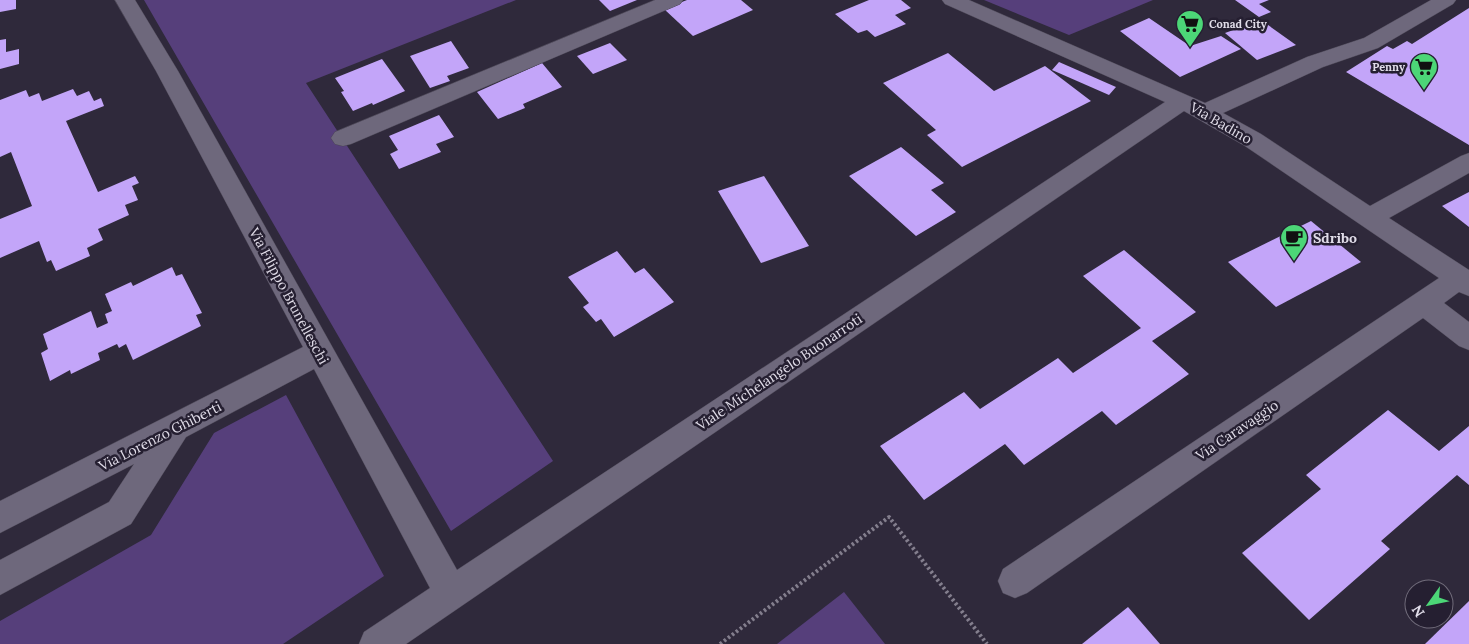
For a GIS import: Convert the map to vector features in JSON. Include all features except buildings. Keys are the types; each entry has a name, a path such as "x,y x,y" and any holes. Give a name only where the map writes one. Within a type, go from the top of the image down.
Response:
{"street":[{"name":"Via Filippo Brunelleschi","path":"125,0 167,70 451,593"},
{"path":"343,138 673,0"},
{"name":"Viale Michelangelo Buonarroti","path":"376,644 1194,107 1371,43 1446,0"},
{"name":"Via Badino","path":"958,1 1194,107 1260,144 1464,282"},
{"path":"1370,217 1469,162"},
{"name":"Via Caravaggio","path":"1015,581 1424,303 1464,282"},
{"path":"1424,303 1469,338"},
{"name":"Via Lorenzo Ghiberti","path":"0,518 320,352"},
{"path":"0,578 120,513 175,428"}],"path":[{"path":"720,644 889,517 987,644"}],"shaded area":[{"path":"144,0 516,0 306,83 553,461 451,531"},
{"path":"984,0 1153,0 1069,35"},
{"path":"286,395 384,576 283,644 0,644 0,621 151,535 214,433"},
{"path":"844,592 885,644 777,644"}],"place":[{"name":"Conad City","path":"1190,48"},
{"name":"Penny","path":"1424,91"},
{"name":"Sdribo","path":"1294,262"}]}
